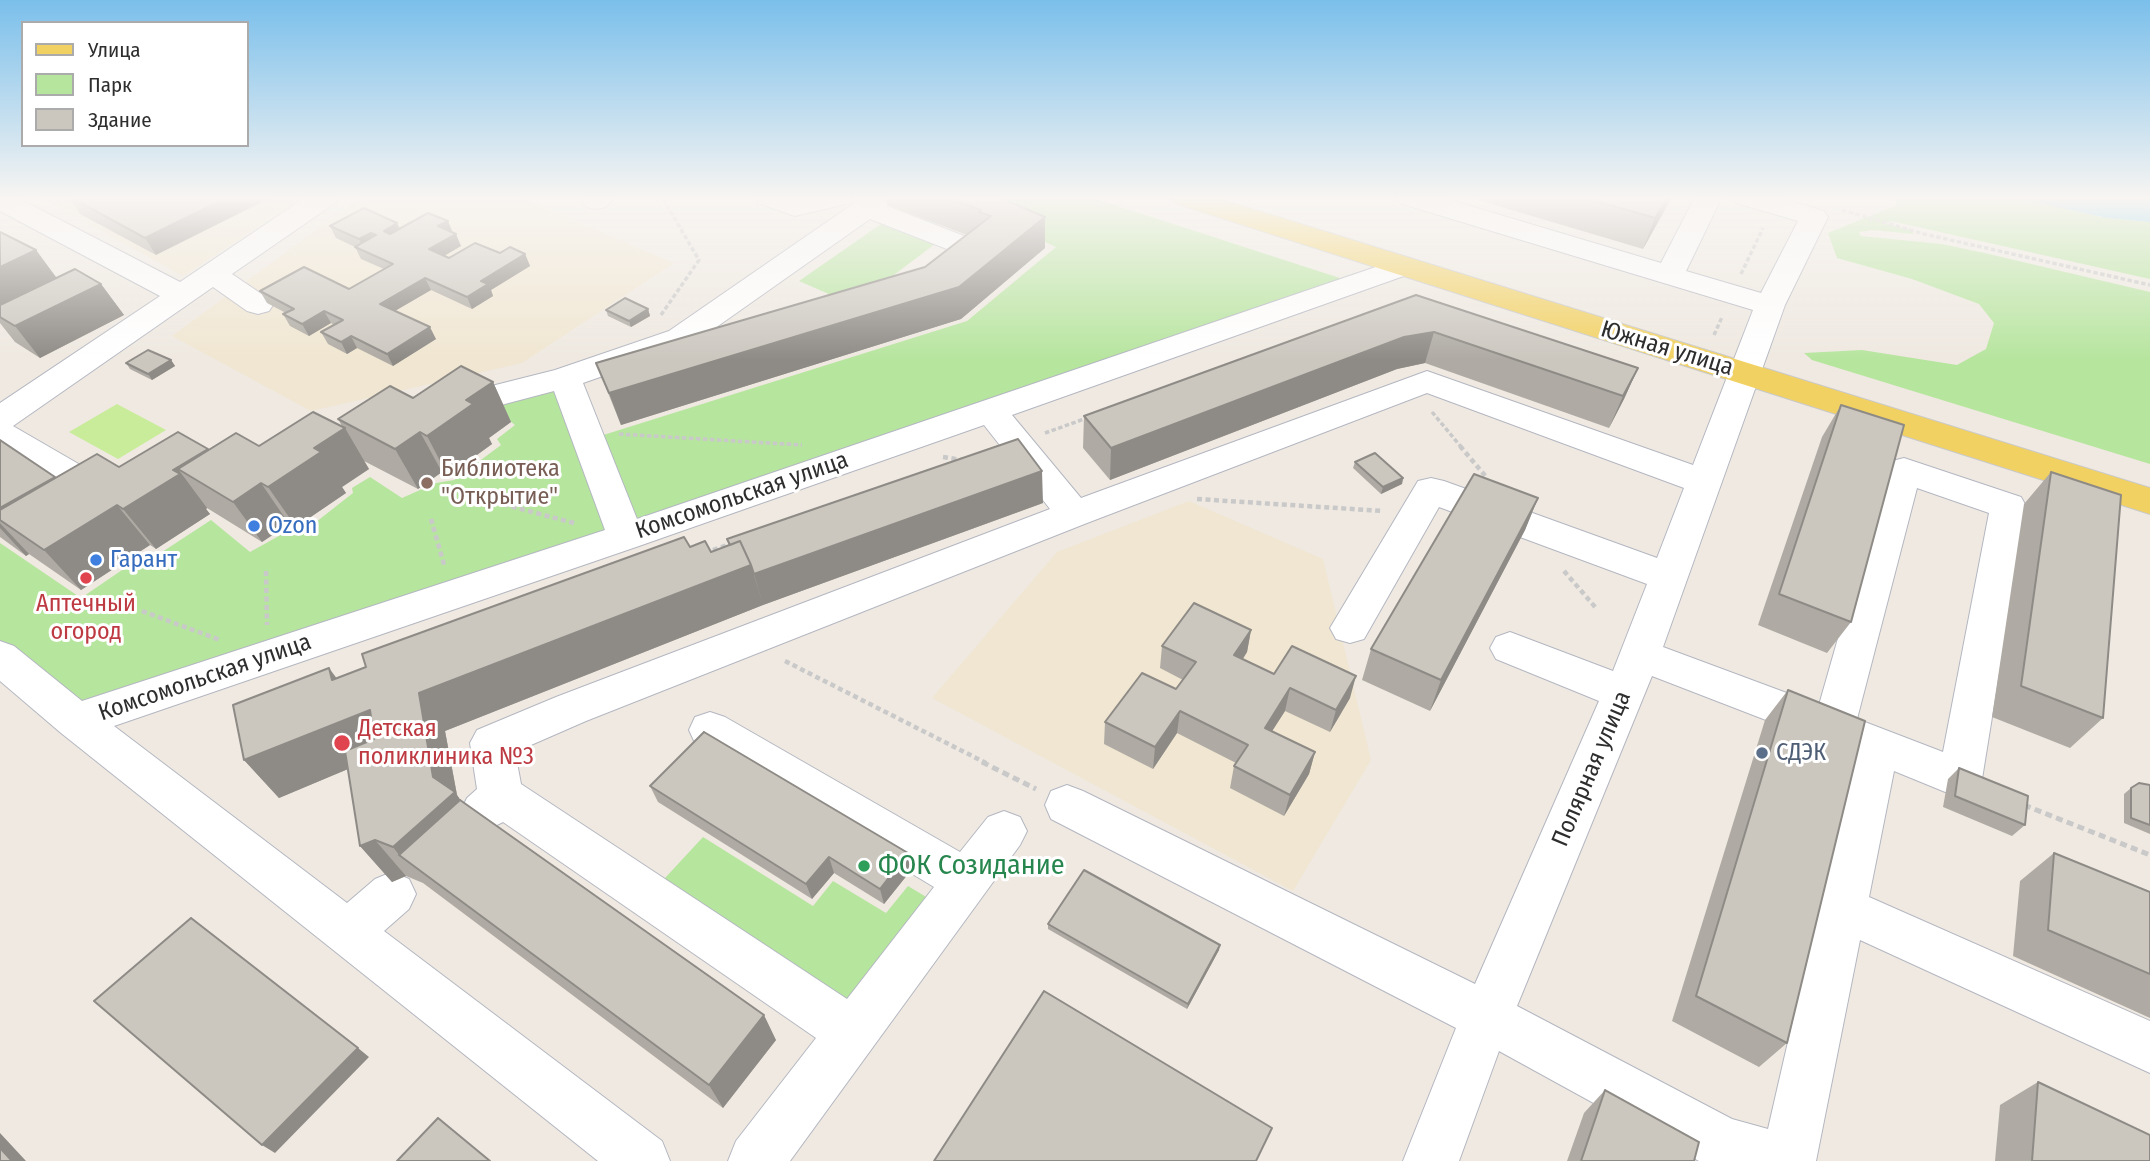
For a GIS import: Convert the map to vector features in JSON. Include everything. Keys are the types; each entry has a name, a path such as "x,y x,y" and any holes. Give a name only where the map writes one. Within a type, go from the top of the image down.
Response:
{"main road":[{"name":"Южная улица","path":"1358,251 2150,501"}],"street":[{"path":"100,251 175,292"},
{"path":"142,485 103,495 4,415 246,251"},
{"path":"569,386 631,355 680,338 791,251"},
{"path":"919,293 969,251"},
{"path":"1587,251 1770,305"},
{"path":"1669,276 1681,251"},
{"name":"Полярная улица","path":"1431,1161 1486,1018 1632,674 1706,483 1770,305 1797,251"},
{"name":"Комсомольская улица","path":"76,721 626,537 1405,266"},
{"path":"213,274 258,305"},
{"path":"420,415 569,386 705,355"},
{"path":"853,1033 486,809 492,743 724,640 1074,514 1427,381 1706,483"},
{"path":"569,386 626,537"},
{"path":"990,410 1074,514"},
{"path":"1510,648 1632,674 1834,727 1960,779 2008,506 1904,470 1834,727"},
{"path":"1350,628 1431,490 1670,577"},
{"path":"660,524 678,562"},
{"name":"Комсомольская улица","path":"0,657 76,721 642,1161"},
{"path":"710,730 967,881"},
{"path":"1067,805 1431,987 1721,1153 1786,1161 1878,745"},
{"path":"756,1161 1004,831"},
{"path":"348,932 392,894"},
{"path":"1842,908 2150,1046"}],"path":[{"path":"631,355 699,260 694,251"},
{"path":"1714,335 1752,251"},
{"path":"2000,251 2150,285"},
{"path":"953,465 1088,418"},
{"path":"586,432 813,445"},
{"path":"1195,499 1417,514"},
{"path":"487,500 626,537"},
{"path":"431,519 452,595"},
{"path":"678,562 743,539"},
{"path":"142,611 267,657 266,571"},
{"path":"724,640 1067,805"},
{"path":"1960,779 2150,855"}],"shaded area":[{"path":"138,251 221,251 183,276"},
{"path":"287,251 646,251 674,263 522,363 311,411 172,336"},
{"path":"1189,501 1323,559 1371,760 1293,891 932,698 1057,552"}],"green space":[{"path":"842,251 925,251 854,305 799,281"},
{"path":"1051,251 1257,251 1349,281 631,527 597,437 967,321"},
{"path":"1835,251 1976,251 2150,292 2150,464 1812,360 1804,353 1862,350 1957,365 1986,349 1994,323 1979,304 1912,279 1837,258"},
{"path":"2026,251 2150,251 2150,279"},
{"path":"555,385 613,531 84,710 0,641 0,543 81,598 147,553 159,554 211,520 250,552 286,532 302,533 353,493 352,488 370,477 402,498 436,483 454,480 501,445 497,439 515,425 487,403"},
{"path":"117,404 166,430 118,459 69,432"},
{"path":"703,837 813,906 833,881 886,913 908,886 938,904 851,1021 653,891"}],"building":[{"path":"0,251 34,251 0,267"},
{"path":"364,251 434,251 449,258 461,251 519,251 525,254 481,281 488,284 467,297 425,278 380,304 430,327 387,354 351,336 341,342 321,332 343,320 324,311 302,324 283,314 294,309 260,291 304,267 349,289 393,264"},
{"path":"945,251 1003,251 959,287 609,393 596,363 925,267"},
{"path":"75,269 101,284 15,326 0,317 0,305"},
{"path":"1416,295 1638,368 1623,396 1434,332 1404,337 1111,448 1084,416"},
{"path":"625,298 648,309 629,321 606,310"},
{"path":"148,350 171,360 148,374 126,363"},
{"path":"461,366 493,382 466,400 473,404 427,436 420,432 395,449 338,419 390,386 413,398"},
{"path":"1841,405 1904,425 1851,622 1779,594"},
{"path":"313,412 345,428 314,448 321,452 268,487 261,483 233,502 178,469 236,433 259,446"},
{"path":"178,432 208,449 173,470 180,474 123,509 117,505 44,550 0,520 0,510 97,454 119,467"},
{"path":"1018,439 1042,471 754,574 740,541 730,545 727,539"},
{"path":"0,440 55,477 0,508"},
{"path":"1375,453 1403,478 1383,487 1355,462"},
{"path":"2051,472 2121,495 2103,718 2021,686"},
{"path":"1474,474 1538,498 1441,680 1371,649"},
{"path":"684,537 690,547 705,541 711,552 740,541 751,565 419,693 433,777 455,792 393,847 375,840 360,846 345,751 374,739 370,710 244,760 233,705 329,668 332,680 366,667 362,654"},
{"path":"1194,603 1251,630 1234,655 1274,674 1292,646 1356,676 1336,710 1290,688 1265,728 1315,752 1290,795 1234,766 1248,745 1180,711 1155,747 1105,722 1142,673 1176,689 1196,662 1162,646"},
{"path":"1788,690 1865,721 1787,1043 1696,996"},
{"path":"704,732 908,853 880,889 829,857 806,884 650,786"},
{"path":"1959,768 2028,796 2025,825 1955,796"},
{"path":"2139,783 2150,785 2150,825 2131,818 2131,788"},
{"path":"460,800 764,1015 709,1085 399,855"},
{"path":"2054,853 2150,892 2150,974 2048,930"},
{"path":"1084,870 1220,945 1188,1004 1048,924"},
{"path":"191,918 358,1048 262,1145 94,1001"},
{"path":"1044,991 1272,1128 1256,1161 934,1161"},
{"path":"2038,1082 2150,1135 2150,1161 2032,1161"},
{"path":"1605,1090 1699,1142 1694,1161 1581,1161"},
{"path":"438,1118 490,1161 397,1161"},
{"path":"0,1148 12,1161 0,1161"}],"place":[{"name":"Библиотека \"Открытие\"","path":"427,483"},
{"name":"Ozon","path":"254,526"},
{"name":"Гарант","path":"96,560"},
{"name":"Аптечный огород","path":"86,578"},
{"name":"Детская поликлиника №3","path":"342,743"},
{"name":"СДЭК","path":"1762,753"},
{"name":"ФОК Созидание","path":"864,866"}]}
